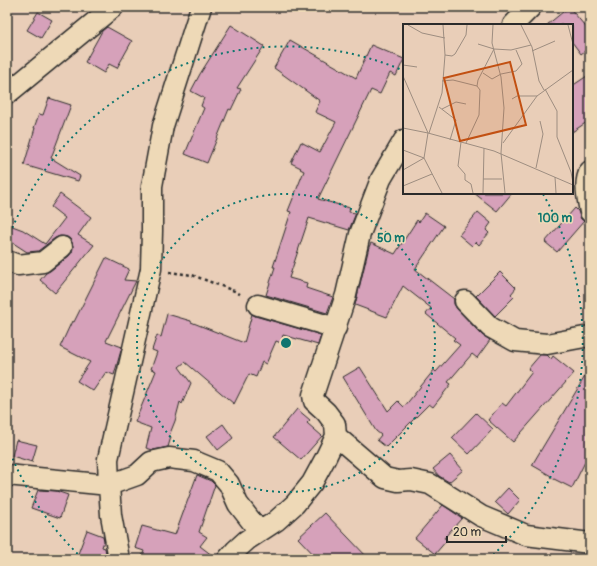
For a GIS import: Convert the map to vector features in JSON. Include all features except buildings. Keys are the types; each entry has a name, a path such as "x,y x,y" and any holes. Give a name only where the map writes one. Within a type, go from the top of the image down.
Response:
{"street":[{"path":"7,94 113,7"},
{"path":"119,559 112,515 108,459 151,270 152,186 163,126 201,7"},
{"path":"515,24 530,7"},
{"path":"228,559 236,550 259,531 276,521 296,504 312,483 336,436 335,424 326,412 314,401 313,395 346,295 360,234 381,179 403,142"},
{"path":"590,171 588,174 587,185 590,212"},
{"path":"7,261 18,265 43,262 62,247"},
{"path":"465,301 490,327 515,342 547,344 590,336"},
{"path":"258,305 336,328"},
{"path":"336,436 385,478 398,481 411,480 430,484 481,516 526,534 590,543"},
{"path":"7,475 109,485 137,475 151,462 169,458 194,461 218,471 229,484 238,504 259,531"}],"path":[{"path":"151,270 192,275 236,292 258,305"}]}
